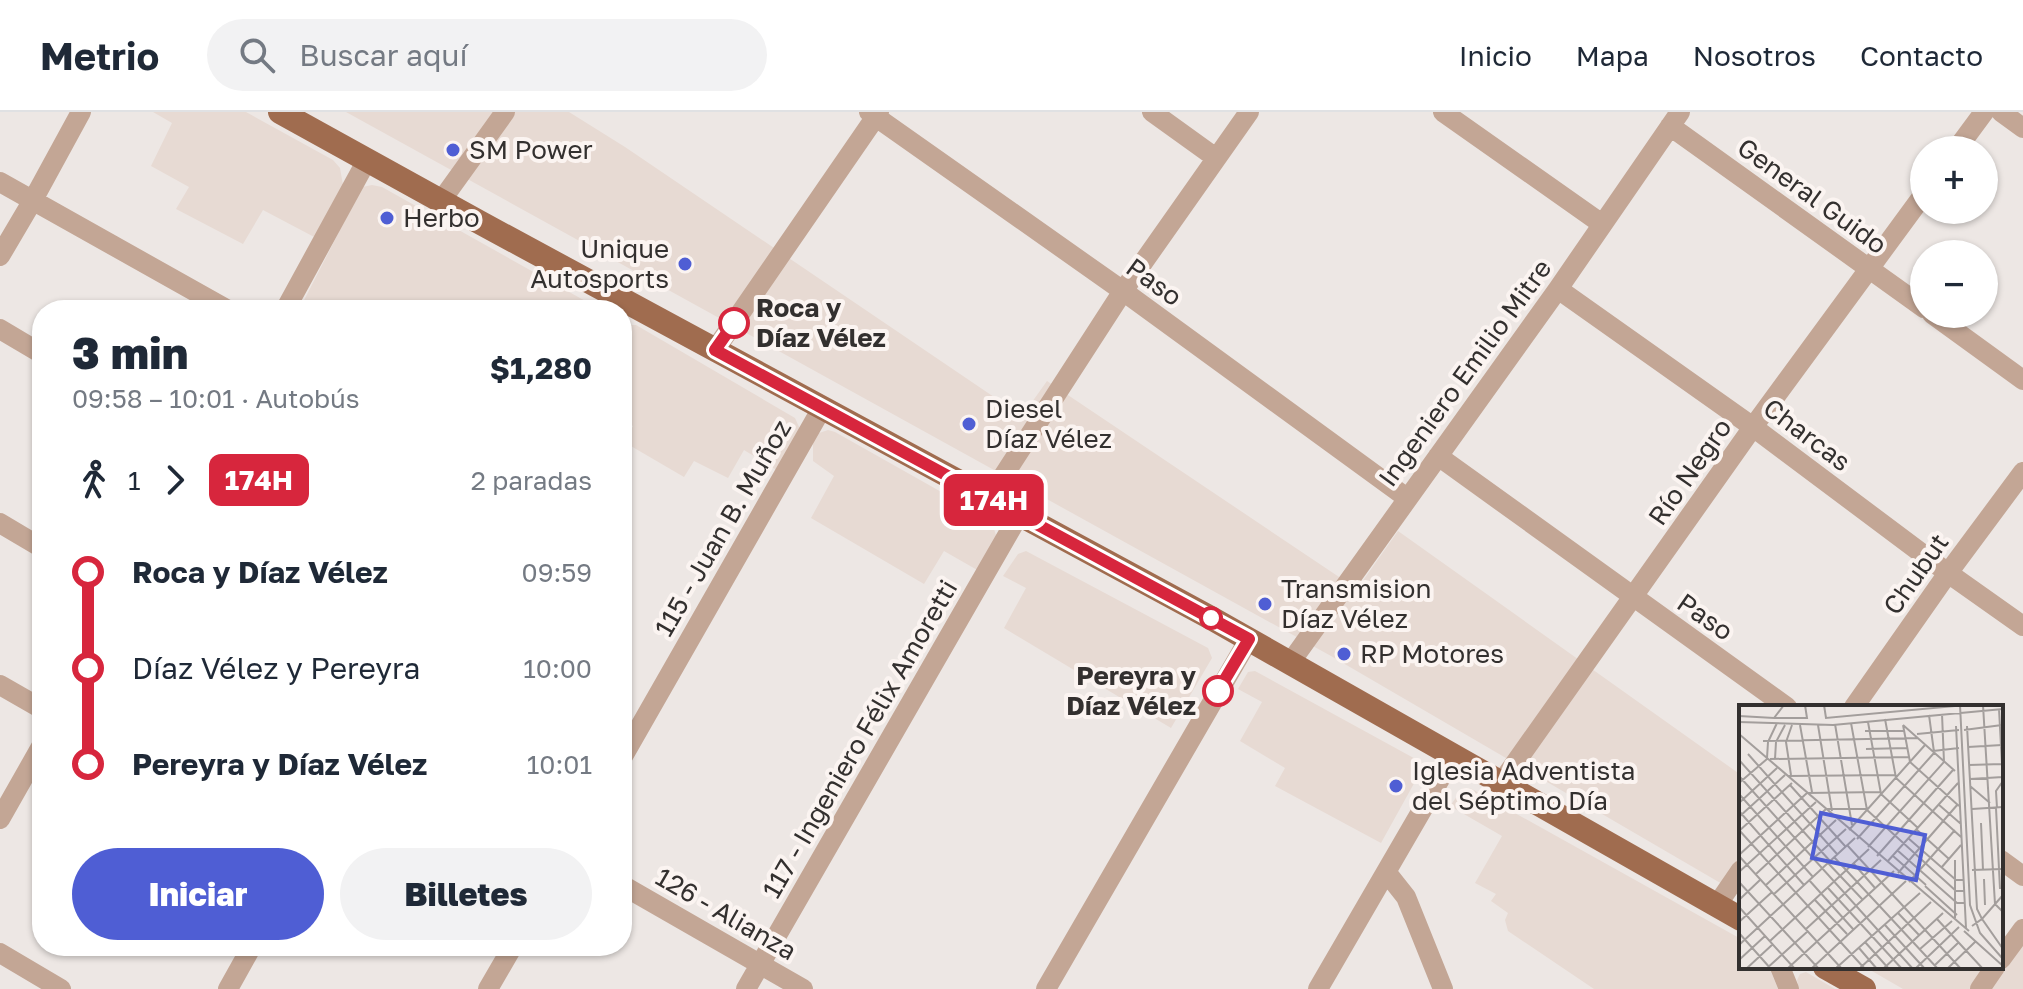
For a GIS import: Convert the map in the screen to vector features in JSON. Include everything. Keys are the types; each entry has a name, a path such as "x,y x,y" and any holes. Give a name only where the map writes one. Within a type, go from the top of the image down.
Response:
{"main road":[{"path":"280,112 441,201 609,300"},
{"path":"632,311 715,350 1249,639 1739,918"},
{"path":"1829,969 1864,989"}],"street":[{"path":"0,256 81,112"},
{"path":"441,201 505,112"},
{"path":"1152,112 1216,158"},
{"path":"989,498 1123,291 1249,112"},
{"path":"1443,112 1602,224"},
{"path":"1966,136 1984,112"},
{"path":"2001,112 2023,128"},
{"path":"715,350 874,114"},
{"name":"Paso","path":"874,114 1407,498"},
{"name":"Ingeniero Emilio Mitre","path":"1290,663 1558,289 1675,119"},
{"name":"General Guido","path":"1675,119 1910,298"},
{"path":"290,300 367,160"},
{"path":"0,182 210,300"},
{"name":"Río Negro","path":"1501,783 1753,427 1910,213"},
{"name":"Charcas","path":"1558,289 1753,427 2023,626"},
{"path":"1951,328 2023,380"},
{"path":"0,329 32,348"},
{"name":"115 - Juan B. Muñoz","path":"632,740 822,408"},
{"name":"Paso","path":"1438,456 1784,705"},
{"name":"Chubut","path":"1855,705 2023,472"},
{"name":"117 - Ingeniero Félix Amoretti","path":"746,989 1019,515"},
{"path":"0,523 32,542"},
{"path":"1046,989 1249,639"},
{"path":"0,685 32,703"},
{"path":"1318,989 1454,755"},
{"path":"0,819 32,763"},
{"path":"2003,861 2023,876"},
{"path":"1387,873 1406,897 1443,989"},
{"path":"1717,905 1739,873"},
{"name":"126 - Alianza","path":"632,891 803,989"},
{"path":"2003,956 2023,929"},
{"path":"0,953 61,989"},
{"path":"228,989 246,956"},
{"path":"488,989 507,956"},
{"path":"1781,969 1789,989"},
{"path":"1980,989 1994,969"}],"shaded area":[{"path":"153,112 246,112 333,160 340,168 343,185 318,239 263,210 243,244 176,209 189,187 151,166 172,123"},
{"path":"346,112 569,112 1022,416 1047,381 1357,589 1398,531 1739,774 1739,894 1331,656"},
{"path":"362,187 382,187 584,300 304,300"},
{"path":"632,325 636,325 795,418 800,429 778,471 744,450 728,478 694,461 684,477 632,447"},
{"path":"828,430 991,520 996,535 994,545 979,571 944,551 924,584 811,518 834,476 813,461 813,435"},
{"path":"1026,551 1208,648 1212,658 1171,728 1004,628 1026,588 1003,576 1018,554"},
{"path":"1255,671 1421,762 1422,769 1381,843 1275,786 1285,768 1240,741 1262,702 1238,689 1248,672"},
{"path":"1463,788 1470,788 1739,938 1739,969 1770,969 1778,989 1594,989 1508,931 1505,920 1508,913 1491,901 1496,894 1475,883 1502,836 1450,806"},
{"path":"2023,919 2023,989 1903,989 1868,969 2003,969 2003,948"},
{"path":"1806,972 1835,989 1799,989 1797,980 1800,974"}],"bus line":[{"name":"174H","path":"734,323 715,350 1249,639 1218,691"}],"place":[{"name":"SM Power","path":"453,150"},
{"name":"Herbo","path":"387,218"},
{"name":"Unique Autosports","path":"685,264"},
{"name":"Roca y Díaz Vélez","path":"734,323"},
{"name":"Diesel Díaz Vélez","path":"969,424"},
{"name":"Transmision Díaz Vélez","path":"1265,604"},
{"name":"RP Motores","path":"1344,654"},
{"name":"Pereyra y Díaz Vélez","path":"1218,691"},
{"name":"Iglesia Adventista del Séptimo Día","path":"1396,786"}]}
